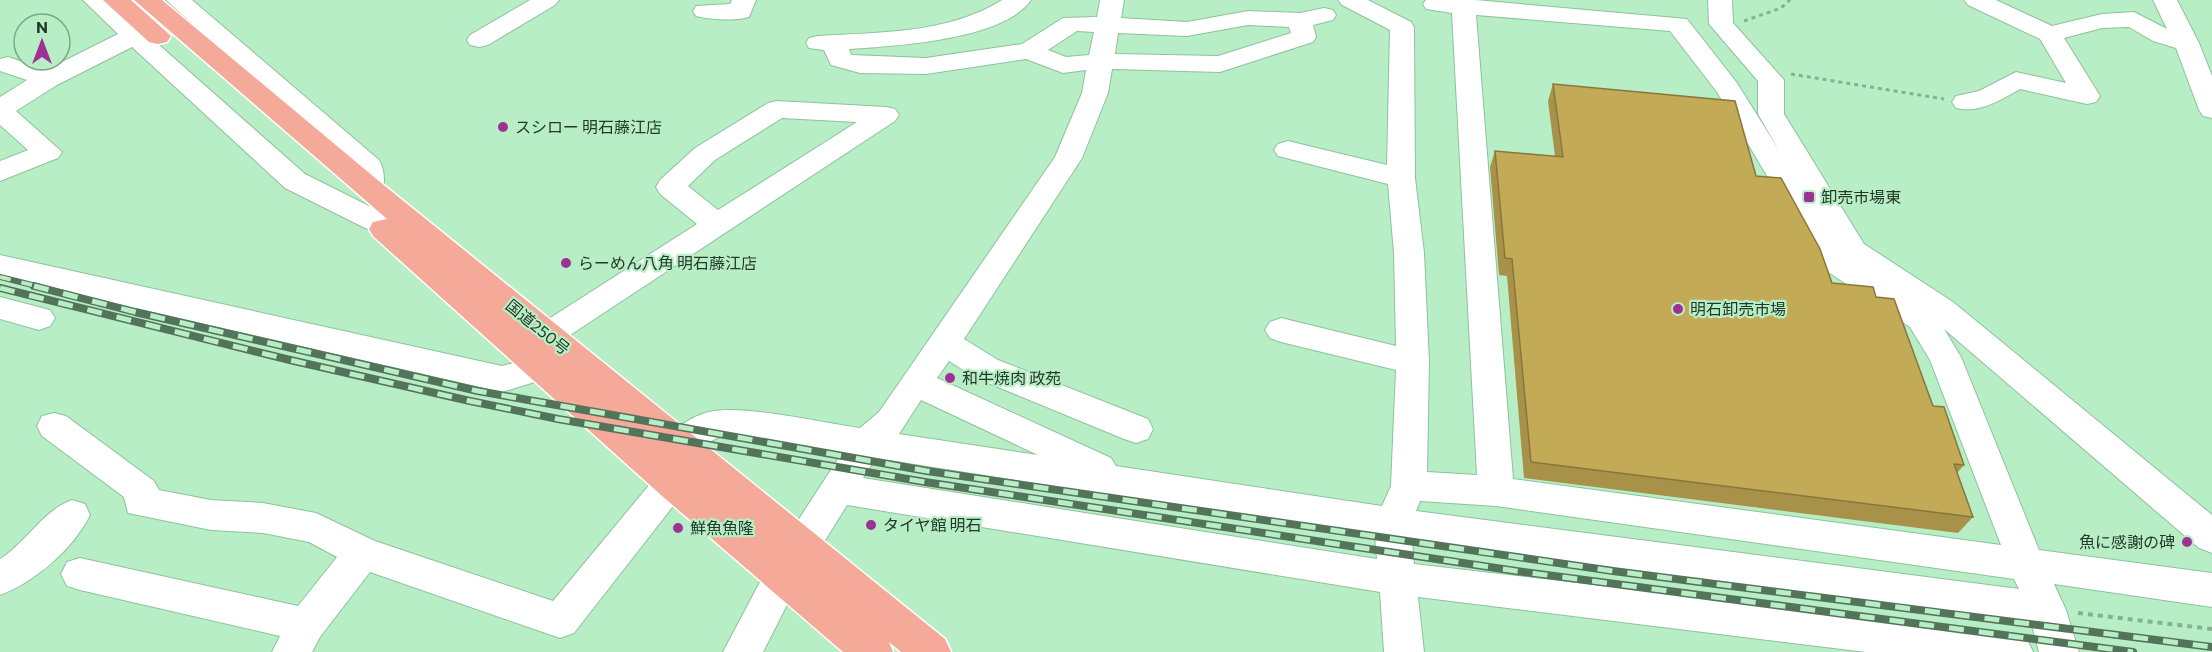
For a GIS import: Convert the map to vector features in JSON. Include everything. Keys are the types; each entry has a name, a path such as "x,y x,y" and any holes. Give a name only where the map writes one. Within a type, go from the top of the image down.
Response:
{"highway":[{"name":"国道250号","path":"116,0 375,221 782,577 873,652"},
{"name":"国道250号","path":"147,0 370,189 682,444 931,652"}],"street":[{"path":"95,0 136,34 295,181 375,221"},
{"path":"479,40 547,0"},
{"path":"705,11 740,12 744,0"},
{"path":"1019,0 1005,11 957,30 826,42 840,60 860,65 926,66 1029,51 1072,23 1187,29 1248,18 1325,12 1402,27 1401,178 1409,253 1413,362 1409,486 1392,524 1395,578 1404,652"},
{"path":"743,652 782,577 867,443 891,421 915,382 945,343 1068,158 1095,93 1112,0"},
{"path":"1720,0 1721,24 1771,80 1771,114 1854,251 1942,310 2212,537"},
{"path":"1965,102 1987,97 2016,80 2087,96 2049,34 1976,0"},
{"path":"2165,0 2187,43 2212,111"},
{"path":"1496,491 1454,3 1678,24 1728,89 1805,216 1823,254 1920,319 1945,357 2026,563 2047,610 2059,652"},
{"path":"186,4 369,166 370,189"},
{"path":"1029,51 1063,65 1100,61 1220,64 1304,37 1325,12"},
{"path":"2049,34 2102,21 2134,19 2162,36 2187,43"},
{"path":"0,172 48,152 0,110 48,79 136,34"},
{"path":"8,65 48,79"},
{"path":"547,335 718,225 886,115 777,110 705,154 670,187 718,225"},
{"path":"1288,150 1401,178"},
{"path":"0,266 502,379 543,367"},
{"path":"0,308 39,318"},
{"path":"1281,330 1413,362"},
{"path":"945,343 987,369 1136,429"},
{"path":"915,382 1133,484"},
{"path":"682,444 710,425 735,423 1392,524 2047,610"},
{"path":"54,426 142,491 141,502 211,515 262,518 316,528 363,554 560,621 672,482"},
{"path":"1409,486 1496,491 2212,590"},
{"path":"839,489 1395,578 2013,652"},
{"path":"0,579 30,560 72,515"},
{"path":"80,574 299,639 363,554"}],"path":[{"path":"1747,31 1739,22 1781,8 1790,0"},
{"path":"1786,73 1965,102"},
{"path":"2047,610 2212,629"}],"building":[{"path":"1553,84 1735,101 1756,176 1781,178 1820,249 1832,283 1873,287 1876,297 1894,299 1933,406 1944,407 1964,465 1954,464 1973,517 1531,462 1512,259 1505,258 1495,151 1563,157"}],"railway":[{"path":"0,277 40,287"},
{"path":"34,286 135,312 478,391 927,471 1613,571 2212,647"},
{"path":"0,288 290,360 470,401 558,419 925,482 1516,571 2133,652"}],"place":[{"name":"スシロー 明石藤江店","path":"503,127"},
{"name":"卸売市場東","path":"1809,197"},
{"name":"らーめん八角 明石藤江店","path":"566,263"},
{"name":"明石卸売市場","path":"1678,309"},
{"name":"和牛焼肉 政苑","path":"950,378"},
{"name":"タイヤ館 明石","path":"871,525"},
{"name":"鮮魚魚隆","path":"678,528"},
{"name":"魚に感謝の碑","path":"2187,542"}]}
